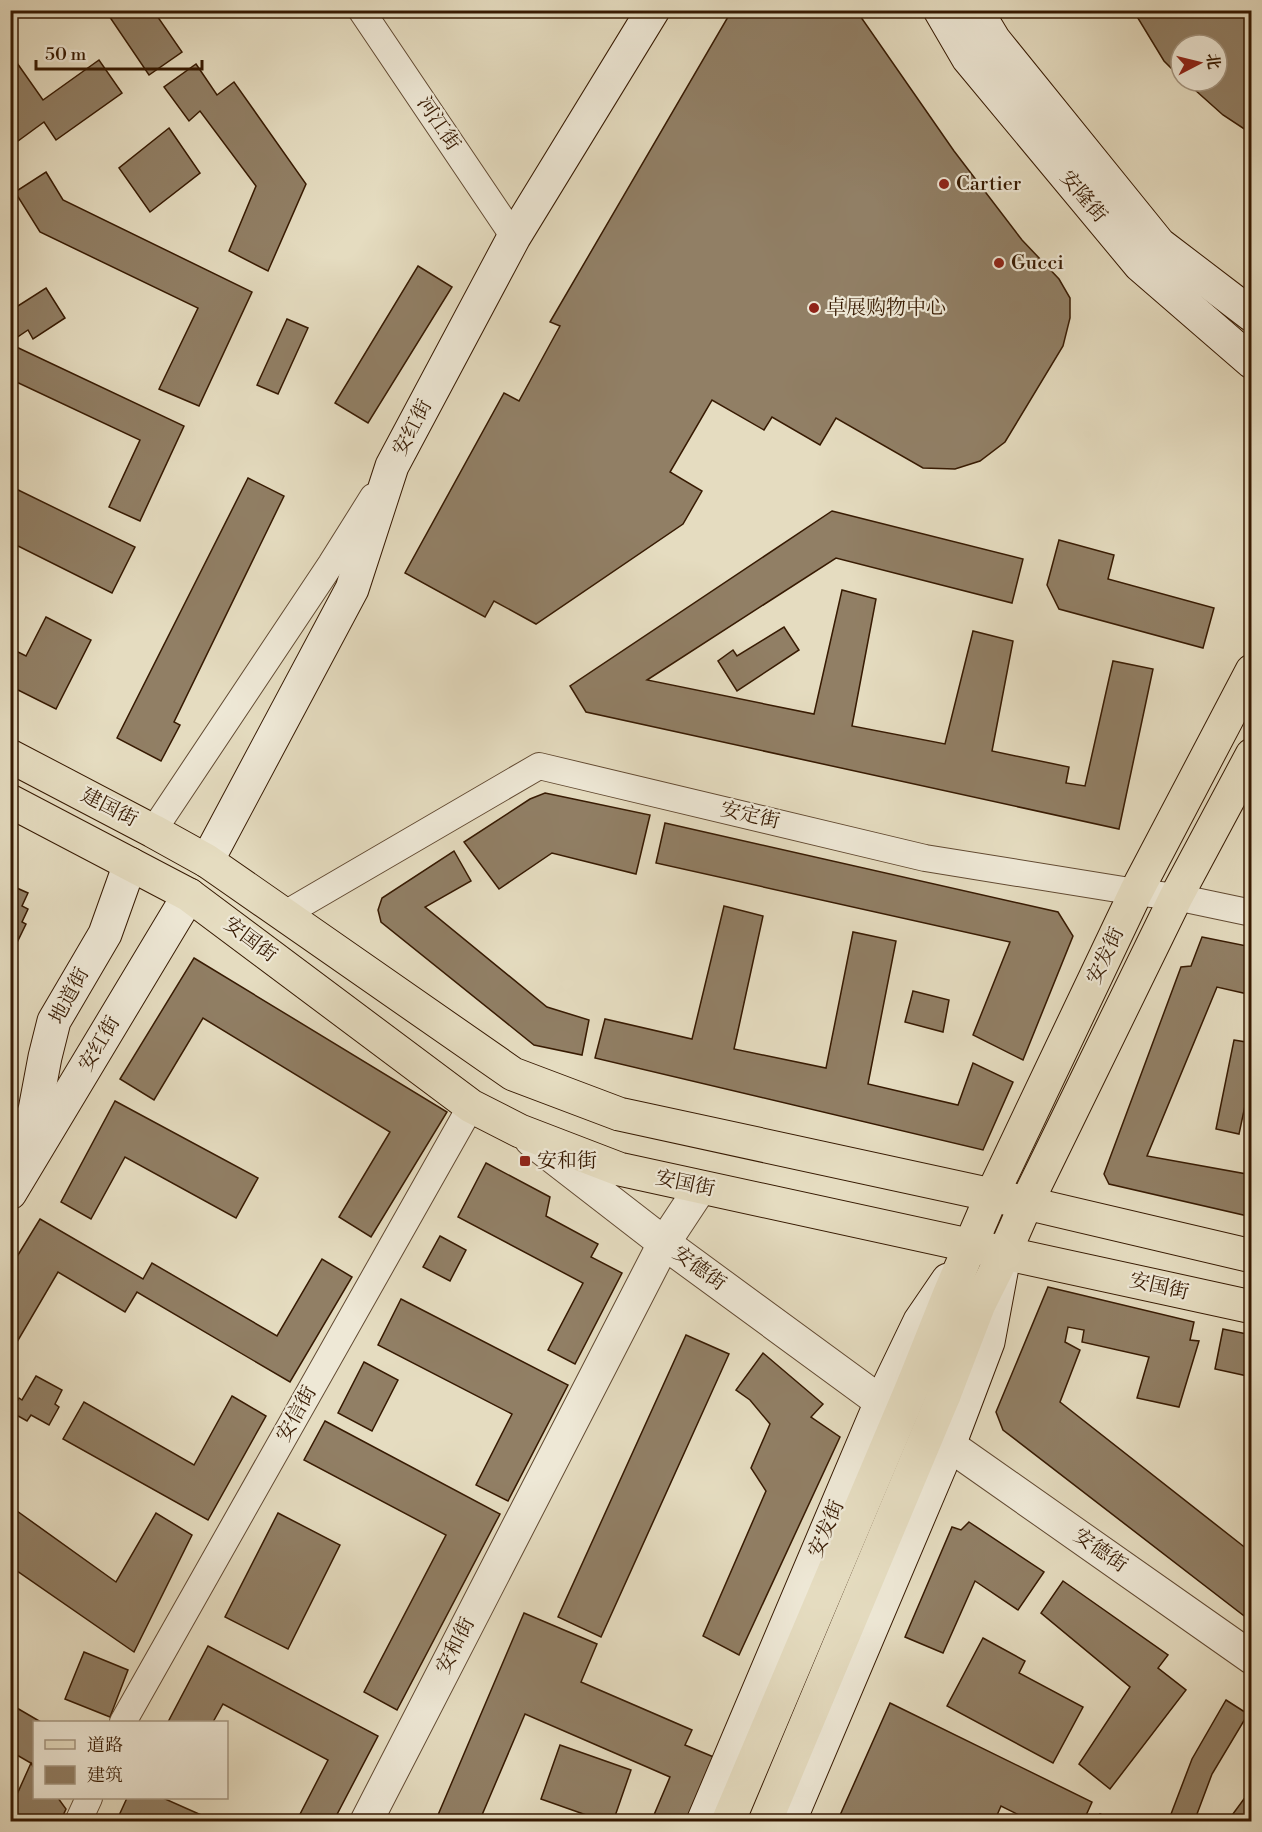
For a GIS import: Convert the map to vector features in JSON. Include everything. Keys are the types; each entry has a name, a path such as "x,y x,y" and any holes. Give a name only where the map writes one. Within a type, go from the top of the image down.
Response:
{"main road":[{"name":"安红街","path":"207,861 352,590 392,466 514,237 653,10"},
{"name":"安隆街","path":"940,10 968,58 1140,265 1251,362"},
{"name":"安隆街","path":"976,10 994,40 1159,244 1251,315"},
{"name":"安发街","path":"728,1821 992,1195 1136,892 1251,671"},
{"name":"安发街","path":"765,1821 980,1304 1026,1204 1176,897 1251,754"},
{"name":"建国街","path":"10,756 207,861"},
{"name":"建国街","path":"10,801 189,895"},
{"name":"安国街","path":"207,861 513,1074 619,1114 992,1195 1251,1256"},
{"name":"地道街","path":"10,1166 22,1146 35,1110 54,1021 105,934 130,864"},
{"name":"安红街","path":"10,1193 189,895"},
{"name":"安国街","path":"189,895 471,1106 520,1131 619,1169 1251,1307"},
{"name":"安发街","path":"703,1821 881,1402 920,1321 970,1246"},
{"name":"安发街","path":"789,1821 949,1445 988,1342 1005,1252"}],"street":[{"name":"河江街","path":"362,10 514,237"},
{"path":"153,831 331,564 392,466"},
{"name":"安定街","path":"285,915 539,766 925,858 1176,897 1251,913"},
{"name":"安信街","path":"124,1721 471,1106"},
{"name":"安德街","path":"520,1131 664,1243 881,1402"},
{"name":"安和街","path":"366,1821 664,1243 701,1187"},
{"name":"安德街","path":"949,1445 1251,1658"},
{"path":"78,1821 88,1799"}],"building":[{"path":"105,10 153,10 182,52 149,75"},
{"name":"卓展购物中心","path":"732,10 856,10 954,151 1022,240 1059,279 1070,298 1070,318 1063,346 1005,442 980,461 955,469 923,468 836,418 820,445 772,417 764,430 712,400 670,472 702,491 683,524 536,624 494,601 485,617 405,573 504,393 519,401 560,326 550,322"},
{"path":"1133,10 1252,10 1252,134 1223,115 1198,93 1229,93 1229,33 1169,33 1169,66"},
{"path":"10,53 43,100 99,60 122,93 56,140 44,122 18,141 10,130"},
{"path":"196,64 217,95 234,82 306,184 268,271 229,251 256,186 200,111 189,121 164,87"},
{"path":"169,128 200,173 150,212 119,168"},
{"path":"46,172 63,200 252,292 199,406 159,389 198,308 40,232 15,192"},
{"path":"418,266 452,287 368,423 335,403"},
{"path":"46,288 65,318 33,339 28,330 10,342 10,311"},
{"path":"287,319 308,328 278,394 257,385"},
{"path":"10,344 184,426 140,521 109,507 140,440 10,379"},
{"path":"248,478 284,496 174,722 180,725 161,761 117,738"},
{"path":"10,486 135,547 112,593 10,542"},
{"path":"832,511 1023,559 1012,603 836,558 647,680 814,714 842,590 876,599 852,726 945,744 973,631 1013,641 992,751 1069,767 1066,783 1085,786 1113,661 1153,669 1119,829 586,712 570,686"},
{"path":"1059,540 1114,555 1108,579 1214,608 1203,648 1059,609 1047,585"},
{"path":"46,617 91,640 56,709 10,686 10,648 26,656"},
{"path":"784,627 799,650 737,691 718,661 733,650 737,656"},
{"path":"545,793 650,815 636,874 552,853 499,889 464,842 530,799"},
{"path":"665,823 1058,912 1073,936 1023,1060 973,1035 1010,942 656,863"},
{"path":"454,851 471,881 425,907 547,1007 589,1020 582,1055 534,1045 381,922 378,910 382,898"},
{"path":"10,885 28,893 22,906 28,909 22,922 26,924 10,957"},
{"path":"724,906 763,916 734,1049 826,1068 853,932 896,941 868,1084 958,1105 973,1063 1013,1082 983,1150 595,1058 605,1019 692,1039"},
{"path":"1202,937 1252,947 1252,995 1217,987 1147,1156 1252,1175 1252,1217 1109,1184 1104,1174 1181,967 1191,966"},
{"path":"194,958 447,1112 371,1237 339,1217 390,1132 203,1018 154,1100 120,1079"},
{"path":"913,991 949,1000 943,1032 905,1022"},
{"path":"1234,1040 1252,1043 1252,1073 1239,1134 1216,1129"},
{"path":"115,1101 258,1178 236,1218 125,1157 91,1219 61,1202"},
{"path":"486,1163 550,1197 546,1216 598,1244 591,1257 622,1273 575,1364 548,1350 583,1283 458,1217"},
{"path":"40,1219 143,1279 152,1263 277,1336 322,1259 352,1277 290,1382 137,1292 125,1312 58,1272 10,1354 10,1268"},
{"path":"440,1236 466,1250 450,1281 423,1267"},
{"path":"1048,1287 1194,1322 1190,1340 1199,1341 1179,1407 1137,1398 1149,1357 1082,1342 1084,1330 1068,1327 1065,1342 1080,1350 1060,1402 1252,1553 1252,1622 1003,1430 996,1412"},
{"path":"401,1299 568,1385 508,1501 476,1485 512,1414 378,1345"},
{"path":"1223,1329 1252,1335 1252,1377 1215,1369"},
{"path":"686,1335 729,1354 601,1637 558,1617"},
{"path":"763,1353 823,1404 811,1417 840,1437 739,1655 703,1636 766,1491 751,1468 770,1424 750,1400 736,1390"},
{"path":"364,1362 398,1380 372,1431 338,1413"},
{"path":"36,1376 62,1390 55,1404 59,1407 49,1425 31,1415 27,1421 11,1412 19,1398 22,1400"},
{"path":"232,1396 266,1416 208,1520 63,1439 84,1402 194,1465"},
{"path":"325,1421 500,1514 397,1710 364,1692 446,1535 304,1460"},
{"path":"1252,1481 1252,1509 1246,1508"},
{"path":"10,1506 116,1582 156,1513 192,1535 134,1652 10,1566"},
{"path":"278,1513 340,1545 288,1649 225,1617"},
{"path":"969,1522 1044,1572 1018,1610 975,1581 943,1653 905,1637 952,1527 961,1530"},
{"path":"1063,1581 1168,1655 1158,1668 1186,1690 1110,1789 1079,1764 1130,1687 1041,1613"},
{"path":"524,1613 597,1644 581,1682 692,1730 685,1745 716,1758 689,1822 651,1822 670,1777 525,1714 479,1822 435,1822"},
{"path":"983,1638 1025,1661 1019,1673 1083,1707 1053,1763 947,1706"},
{"path":"208,1646 378,1736 333,1822 296,1822 328,1760 223,1704 214,1721 169,1721"},
{"path":"84,1652 128,1670 110,1717 65,1699"},
{"path":"1226,1700 1248,1714 1212,1774 1194,1822 1168,1822 1192,1759"},
{"path":"890,1703 1092,1802 1083,1822 1033,1822 1001,1806 994,1822 837,1822"},
{"path":"10,1704 39,1721 33,1721 33,1764 10,1751"},
{"path":"560,1745 631,1770 613,1822 606,1822 541,1799"},
{"path":"31,1763 33,1766 33,1799 59,1799 66,1809 60,1822 10,1822 10,1810"},
{"path":"1252,1788 1252,1822 1227,1822"},
{"path":"127,1799 165,1799 217,1822 116,1822"},
{"path":"1100,1814 1119,1822 1097,1822"}],"place":[{"name":"Cartier","path":"944,184"},
{"name":"Gucci","path":"999,263"},
{"name":"卓展购物中心","path":"814,308"},
{"name":"安和街","path":"525,1161"}]}
